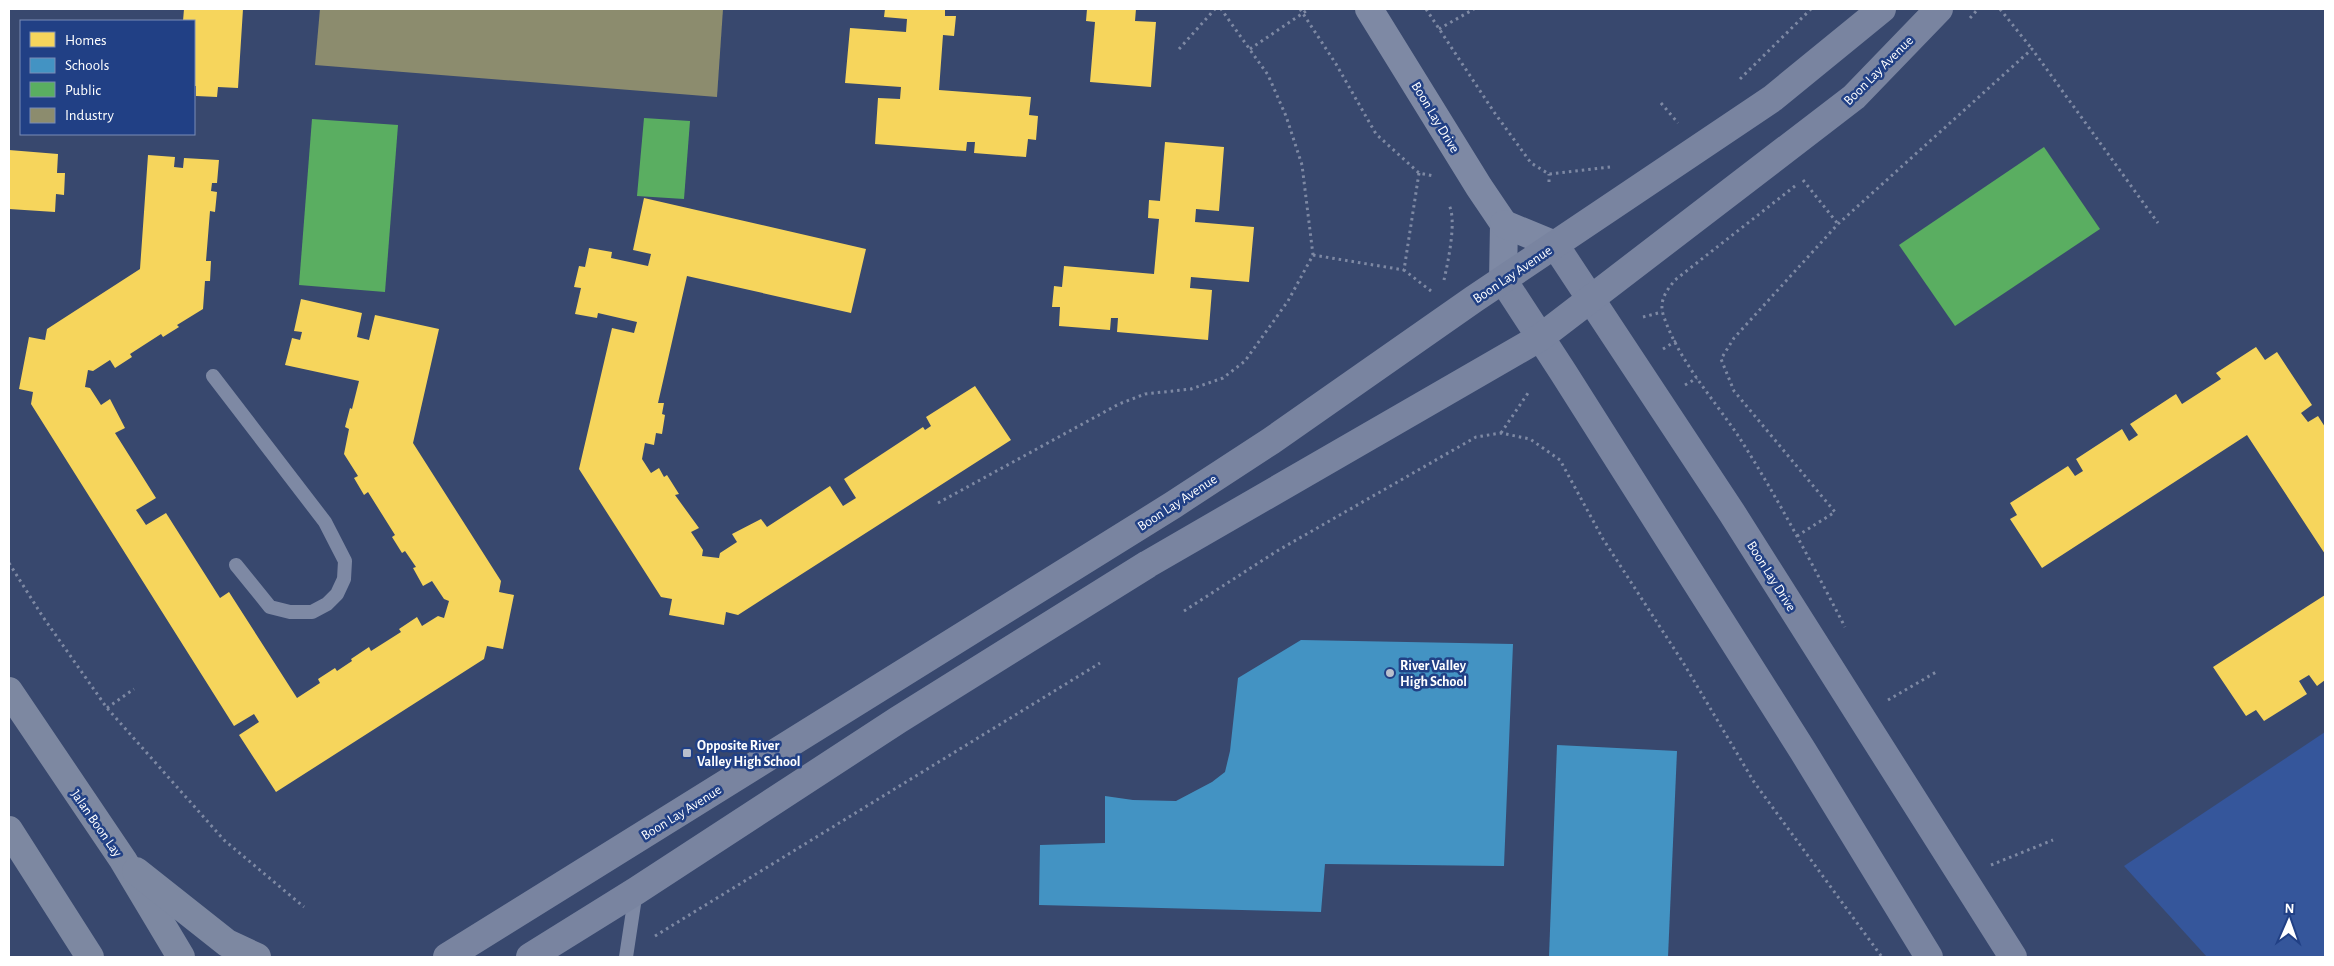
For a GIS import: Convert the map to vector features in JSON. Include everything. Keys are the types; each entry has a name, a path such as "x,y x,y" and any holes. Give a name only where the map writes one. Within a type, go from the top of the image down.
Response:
{"main road":[{"name":"Jalan Boon Lay","path":"9,691 123,860 181,957"},
{"path":"9,830 87,954"},
{"path":"123,860 227,943 257,957"}],"street":[{"name":"Boon Lay Drive","path":"1369,9 1504,224"},
{"name":"Boon Lay Avenue","path":"447,957 1173,505 1271,441 1503,280 1773,98 1882,9"},
{"name":"Boon Lay Avenue","path":"530,957 636,891 898,720 1148,564 1541,337 1854,97 1939,9"},
{"path":"1555,245 1504,224 1503,280 1803,752 1929,957"},
{"name":"Boon Lay Drive","path":"1555,245 1592,298 1732,513 2013,957"}],"lane":[{"path":"213,376 325,522 345,561 344,579 337,594 327,604 312,612 290,612 270,607 236,565"},
{"path":"626,956 636,891"}],"path":[{"path":"1179,50 1215,9"},
{"path":"938,503 1120,404 1145,394 1191,389 1223,378 1245,361 1288,301 1314,255 1302,166 1289,124 1268,75 1221,9"},
{"path":"1300,9 1336,64 1376,134 1419,173 1436,176"},
{"path":"1250,49 1309,9"},
{"path":"1426,9 1494,112 1532,163 1549,174 1618,166"},
{"path":"1439,28 1474,9"},
{"path":"1736,84 1810,9"},
{"path":"1966,23 1978,9"},
{"path":"2000,9 2032,49 2158,223"},
{"path":"1797,536 1835,512 1734,391 1721,359 1734,338 1838,224 2032,49"},
{"path":"1661,103 1675,120"},
{"path":"1404,270 1419,173"},
{"path":"1549,174 1549,182"},
{"path":"1737,435 1697,378 1676,341 1662,312 1664,295 1675,280 1810,174"},
{"path":"1803,180 1838,224"},
{"path":"1440,287 1448,258 1452,219 1452,210 1448,201"},
{"path":"1314,255 1404,270 1437,295"},
{"path":"1643,317 1662,312"},
{"path":"1501,433 1528,393"},
{"path":"1184,610 1277,551 1476,437 1501,433 1530,439 1560,460 1603,539 1684,664 1754,782 1882,957"},
{"path":"9,563 43,616 107,708 224,840 304,907"},
{"path":"626,956 1100,663"},
{"path":"1886,702 1938,671"},
{"path":"107,708 134,689"},
{"path":"1986,867 2053,840"}],"shaded area":[{"path":"2325,732 2325,957 2207,957 2124,866"}],"building: Homes":[{"path":"184,9 243,9 238,88 218,87 217,97 196,96 195,20 183,20"},
{"path":"885,9 945,9 945,16 956,16 954,36 943,35 939,90 1031,97 1029,115 1038,116 1036,140 1028,139 1026,157 974,153 975,142 967,142 966,151 875,144 878,98 900,99 901,87 845,83 850,28 906,32 907,19 884,17"},
{"path":"1087,9 1136,9 1135,21 1156,22 1151,87 1090,82 1095,22 1086,21"},
{"path":"1165,142 1224,147 1219,211 1196,209 1195,222 1254,227 1249,282 1191,277 1190,288 1212,290 1208,340 1117,332 1118,318 1111,318 1110,330 1059,326 1060,307 1052,307 1054,286 1062,287 1064,266 1154,274 1159,219 1148,218 1149,200 1160,201"},
{"path":"9,150 58,154 57,173 65,173 64,195 56,194 55,212 9,209"},
{"path":"148,155 175,157 174,167 183,168 184,158 219,160 217,183 212,183 211,191 217,192 215,212 210,211 206,261 211,261 210,281 205,281 203,309 177,325 179,327 163,337 161,334 130,354 132,357 115,368 110,360 93,371 88,370 85,387 90,388 101,405 110,399 125,428 115,433 156,498 136,510 146,525 166,513 220,598 229,592 297,698 320,683 318,679 335,668 337,671 369,647 371,651 401,632 399,629 417,617 422,626 438,616 444,618 449,601 444,599 432,581 423,586 413,568 416,567 405,551 402,553 392,537 395,535 368,492 364,495 354,478 358,476 344,454 349,429 345,427 359,381 285,365 292,338 300,340 302,332 294,331 301,299 362,313 357,337 369,340 375,315 439,329 413,443 501,581 499,592 514,595 503,649 487,646 484,659 276,792 239,735 259,722 254,714 234,726 31,404 33,392 19,389 29,337 45,340 47,329 140,269"},
{"path":"644,198 866,249 851,313 687,276 658,403 664,403 662,414 665,415 662,434 656,433 654,445 645,443 642,459 651,473 659,468 664,477 667,475 679,494 675,495 699,528 691,532 703,550 702,556 719,558 720,553 737,542 732,534 761,519 767,527 830,486 843,506 856,498 844,479 923,427 925,430 931,426 926,417 975,386 1011,440 738,615 726,612 724,625 669,615 672,599 661,597 579,469 612,328 634,333 637,322 598,313 597,318 575,314 581,288 574,287 579,266 585,267 589,248 612,252 611,258 648,266 651,254 633,250"},
{"path":"2256,347 2265,360 2277,352 2312,405 2301,413 2308,422 2318,416 2325,427 2325,554 2247,435 2042,568 2010,519 2017,515 2010,503 2068,466 2075,476 2083,471 2076,459 2122,429 2129,441 2138,435 2130,424 2176,394 2182,404 2221,379 2216,373"},
{"path":"2325,595 2325,680 2317,686 2309,675 2299,681 2307,694 2264,721 2256,710 2246,716 2213,667"}],"building: Schools":[{"path":"1301,640 1513,644 1504,866 1325,864 1321,912 1039,905 1040,845 1105,843 1105,796 1133,800 1176,801 1212,782 1225,772 1230,751 1238,678"},
{"path":"1557,745 1677,751 1668,957 1549,957"}],"building: Public":[{"path":"644,118 690,121 684,199 637,196"},
{"path":"312,119 398,125 385,292 299,285"},
{"path":"2044,147 2100,229 1955,326 1899,245"}],"building: Industry":[{"path":"320,9 723,9 717,97 315,65"}],"place":[{"name":"River Valley High School","path":"1390,673"},
{"name":"Opposite River Valley High School","path":"687,753"}]}
